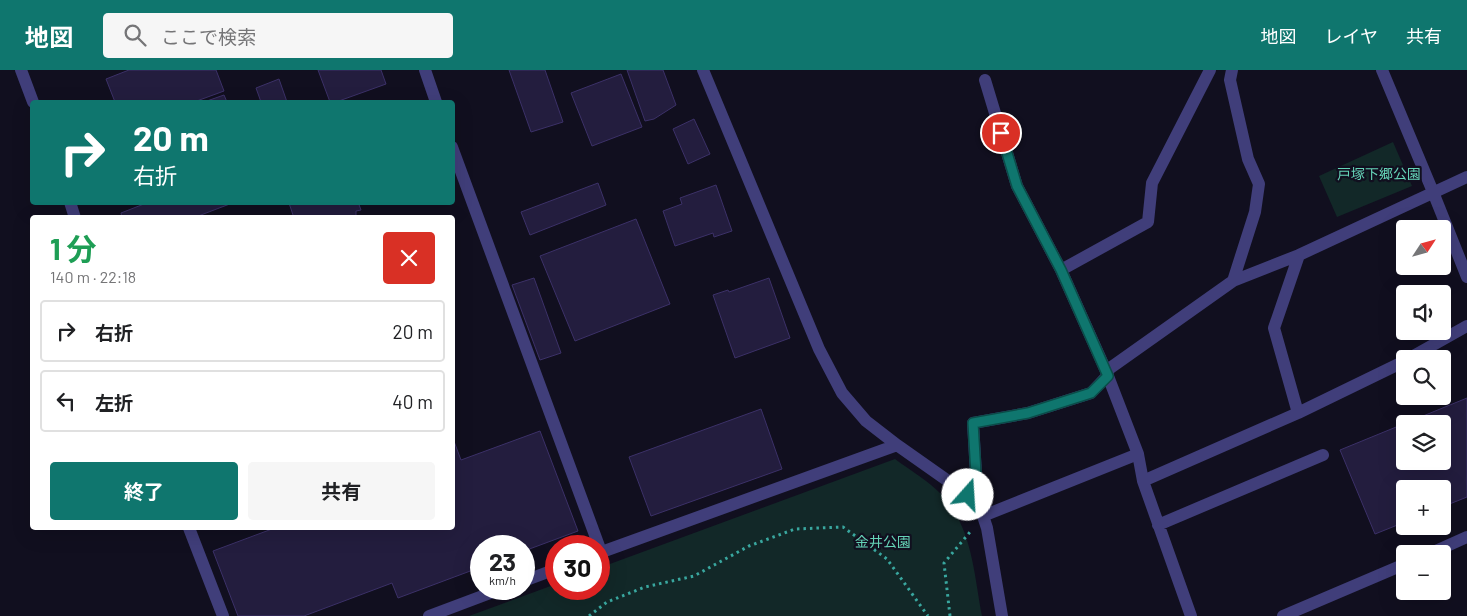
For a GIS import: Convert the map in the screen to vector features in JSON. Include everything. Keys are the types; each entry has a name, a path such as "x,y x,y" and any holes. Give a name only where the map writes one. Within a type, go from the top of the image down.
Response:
{"street":[{"path":"21,70 32,100"},
{"path":"425,70 435,100"},
{"path":"703,70 819,349 842,394 866,421 968,495 983,516 1002,616"},
{"path":"1061,270 1148,222 1152,182 1210,70"},
{"path":"1232,70 1230,80 1248,159 1259,184 1255,212 1233,281"},
{"path":"1382,70 1467,277"},
{"path":"985,80 1017,186 1061,270 1107,373 1138,454 1143,481 1191,616"},
{"path":"455,155 594,535"},
{"path":"968,495 976,474 973,423 1028,413 1091,393 1107,373 1233,281 1299,255 1467,177"},
{"path":"1298,413 1274,328 1299,255"},
{"path":"1425,350 1467,326"},
{"path":"1143,481 1298,413 1396,365"},
{"path":"610,546 897,445"},
{"path":"983,516 1138,454"},
{"path":"1158,525 1323,455"},
{"path":"190,530 223,616"},
{"path":"1449,545 1467,537"},
{"path":"1283,616 1396,568"},
{"path":"429,616 472,600"}],"path":[{"path":"950,616 944,563 983,516"},
{"path":"589,616 607,602 645,587 694,576 749,546 795,529 843,527 887,559 928,616"}],"green space":[{"name":"戸塚下郷公園","path":"1393,142 1412,186 1337,217 1319,176"},
{"name":"金井公園","path":"895,459 941,494 959,521 974,567 982,616 469,616 512,600 535,600 535,592 545,588 545,600 610,600 610,564"}],"building":[{"path":"129,70 216,70 224,91 199,100 114,100 106,79"},
{"path":"318,70 381,70 386,84 342,100 329,100"},
{"path":"509,70 545,70 563,122 531,132"},
{"path":"627,70 663,70 676,105 654,119 645,121"},
{"path":"621,74 642,127 592,146 571,93"},
{"path":"279,79 286,100 260,100 256,88"},
{"path":"224,95 226,100 210,100"},
{"path":"694,119 710,154 688,164 673,129"},
{"path":"598,183 606,205 530,235 521,212"},
{"path":"716,185 732,231 714,237 713,233 675,246 663,211 682,204 680,198"},
{"path":"141,205 227,205 201,215 121,215 121,213"},
{"path":"290,205 359,205 361,210 356,211 356,215 293,215"},
{"path":"636,219 670,304 575,341 540,256"},
{"path":"534,278 561,353 540,360 512,285"},
{"path":"769,278 790,338 735,358 713,295 728,290 729,292"},
{"path":"1467,398 1467,497 1451,503 1451,480 1396,480 1396,526 1375,534 1340,450 1396,427 1396,470 1451,470 1451,415 1425,415"},
{"path":"761,409 782,469 651,516 629,457"},
{"path":"540,431 578,531 567,535 545,535 545,543 535,547 535,535 470,535 470,571 398,598 392,583 304,616 238,616 213,551 269,530 455,530 455,444 461,460"}],"route":[{"path":"968,495 976,474 973,423 1028,413 1091,393 1108,376 1061,270 1017,186 1001,133"}]}
